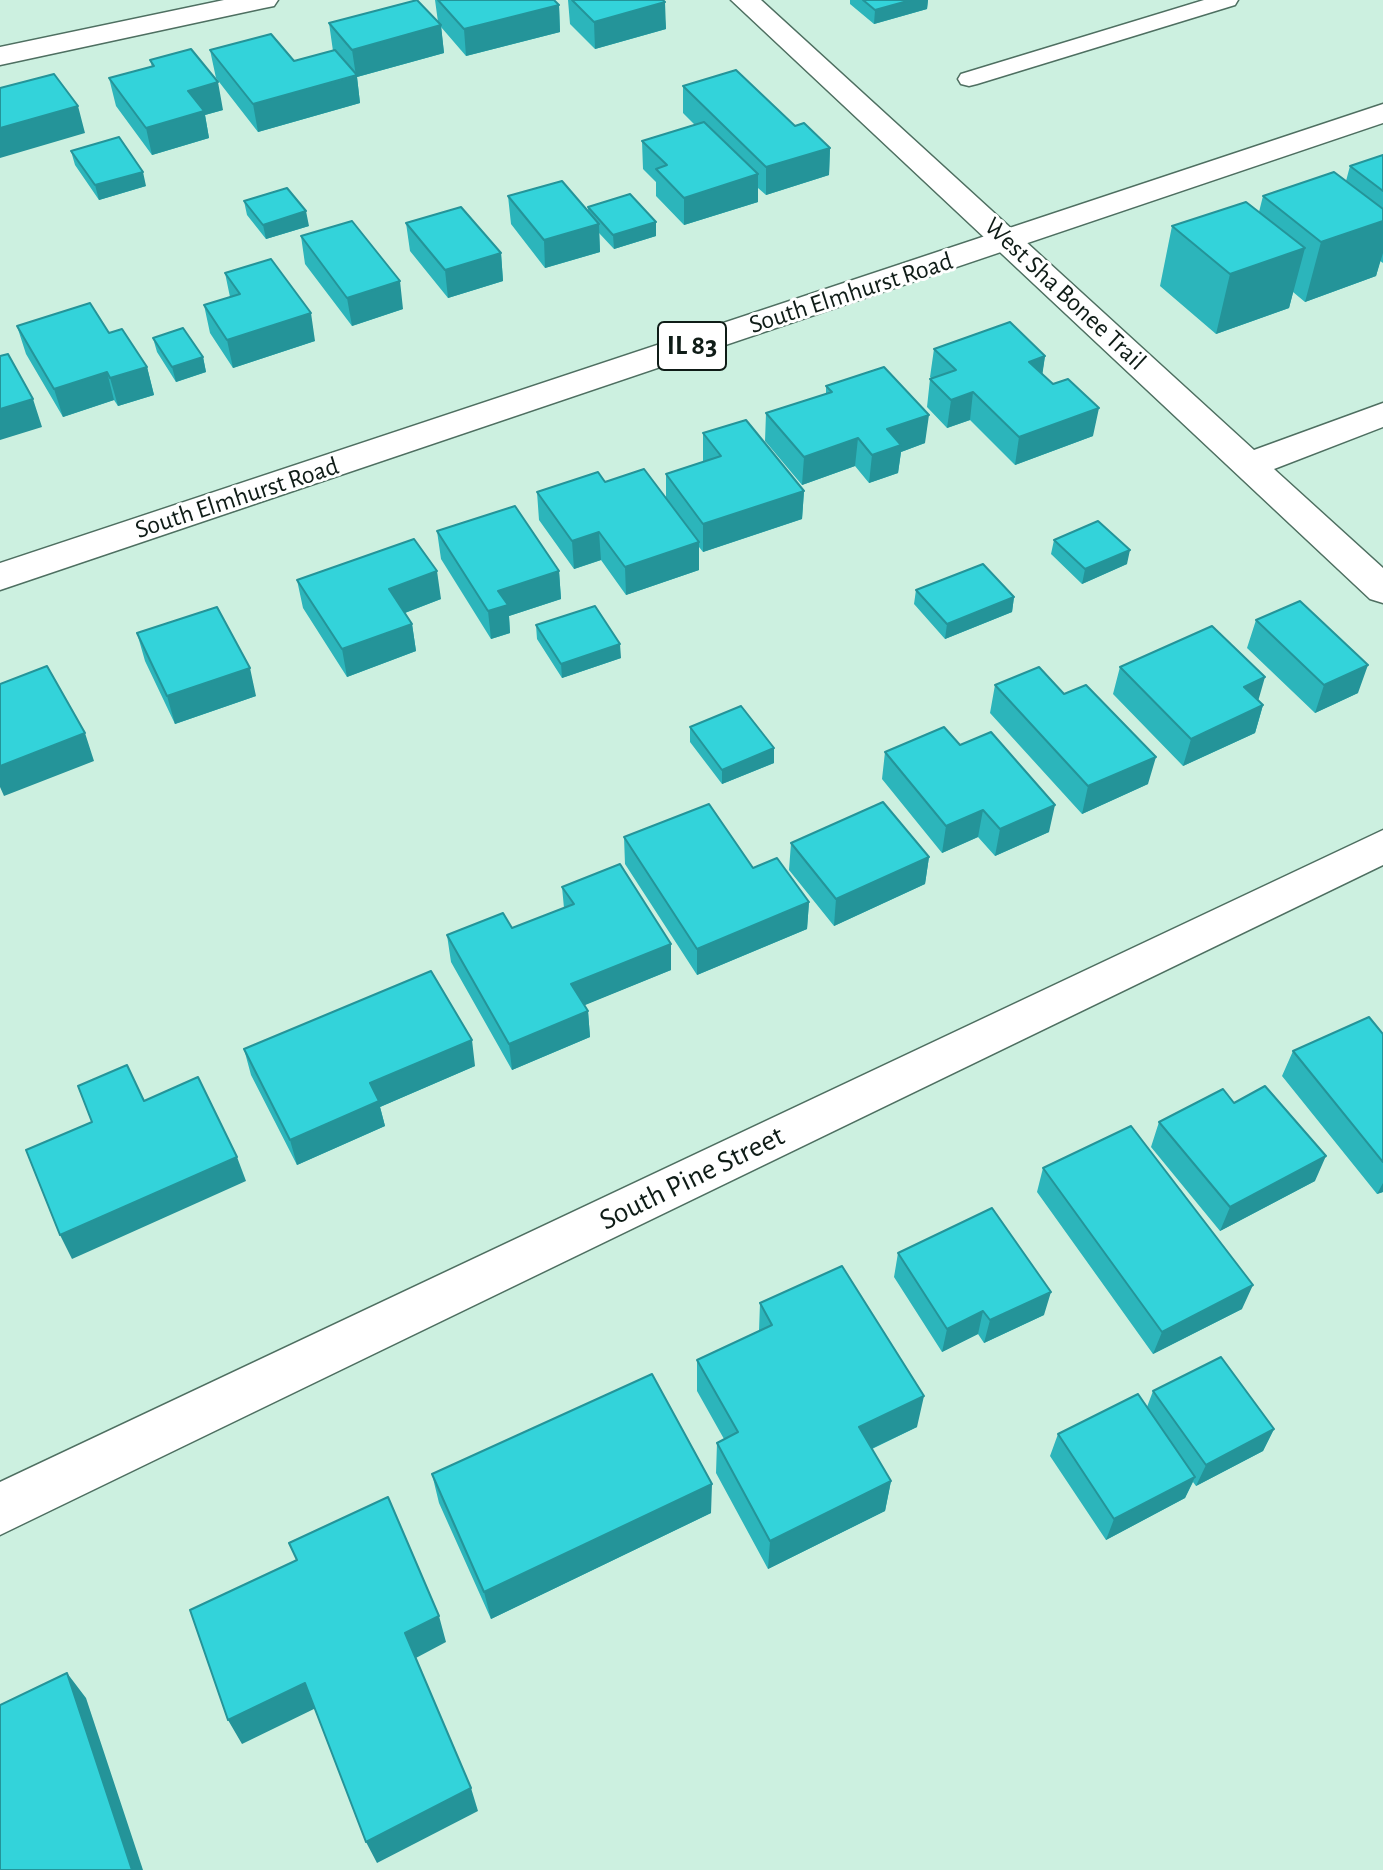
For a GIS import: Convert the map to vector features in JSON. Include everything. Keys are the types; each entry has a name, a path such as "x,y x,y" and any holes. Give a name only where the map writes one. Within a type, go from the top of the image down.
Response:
{"street":[{"path":"0,56 264,0"},
{"name":"West Sha Bonee Trail","path":"745,0 1383,590"},
{"name":"South Elmhurst Road","path":"0,577 1383,113"},
{"path":"1249,465 1383,414"},
{"name":"South Pine Street","path":"0,1509 1383,846"}],"lane":[{"path":"969,79 1227,0"}],"building":[{"path":"417,0 441,25 352,50 329,23"},
{"path":"438,0 554,0 559,5 464,29"},
{"path":"572,0 663,0 665,2 594,22"},
{"path":"863,0 911,0 875,10"},
{"path":"271,34 294,61 335,50 357,75 253,104 210,50"},
{"path":"191,49 218,82 188,91 204,111 146,128 109,78 154,66 150,60"},
{"path":"736,70 795,126 804,123 830,148 766,167 683,86"},
{"path":"54,74 78,106 0,128 0,88"},
{"path":"704,122 758,174 684,198 656,169 667,165 642,141"},
{"path":"119,137 143,172 95,185 71,151"},
{"path":"1383,155 1383,191 1350,166"},
{"path":"1334,172 1383,209 1383,221 1321,242 1263,196"},
{"path":"562,181 599,224 544,240 508,196"},
{"path":"287,188 306,211 263,225 244,201"},
{"path":"630,194 656,222 613,235 588,207"},
{"path":"1246,202 1305,248 1230,274 1172,226"},
{"path":"461,207 501,253 445,270 406,223"},
{"path":"352,221 400,281 347,298 301,236"},
{"path":"271,259 311,313 227,340 204,305 240,294 225,273"},
{"path":"90,303 109,333 122,329 147,367 110,378 107,372 54,389 17,326"},
{"path":"1010,322 1045,356 1029,362 1053,384 1068,379 1099,408 1019,437 973,392 951,400 930,379 956,370 934,349"},
{"path":"183,328 203,357 172,367 153,338"},
{"path":"8,354 33,399 0,409 0,356"},
{"path":"884,367 929,415 887,429 901,445 872,455 858,438 804,457 766,413 832,392 826,386"},
{"path":"746,420 804,491 703,524 666,474 721,456 703,433"},
{"path":"644,469 699,542 625,567 599,532 572,541 537,492 598,472 605,482"},
{"path":"515,506 559,571 498,591 508,605 488,611 437,531"},
{"path":"1098,521 1130,550 1085,569 1054,540"},
{"path":"414,539 437,571 389,589 412,624 342,649 297,580"},
{"path":"983,564 1014,597 947,624 916,590"},
{"path":"1300,601 1368,665 1324,685 1256,620"},
{"path":"595,606 620,644 561,664 536,625"},
{"path":"217,607 250,668 167,696 137,633"},
{"path":"1212,626 1265,677 1244,687 1263,705 1191,739 1120,667"},
{"path":"47,666 85,733 0,766 0,684"},
{"path":"1039,667 1064,694 1086,685 1156,757 1088,786 995,685"},
{"path":"741,706 774,748 722,770 690,727"},
{"path":"944,727 960,745 991,732 1055,805 1000,829 983,810 946,826 885,752"},
{"path":"883,802 929,857 836,899 791,843"},
{"path":"709,804 753,868 777,858 809,902 697,949 624,837"},
{"path":"620,864 671,944 571,984 588,1011 509,1044 447,935 503,913 512,928 574,904 562,887"},
{"path":"431,971 472,1040 370,1083 379,1101 290,1140 244,1049"},
{"path":"1369,1017 1383,1034 1383,1162 1293,1051"},
{"path":"127,1065 144,1101 198,1077 237,1157 60,1235 26,1150 92,1122 78,1086"},
{"path":"1265,1086 1326,1156 1230,1207 1159,1122 1223,1089 1234,1103"},
{"path":"1131,1126 1253,1285 1162,1332 1043,1168"},
{"path":"992,1208 1051,1292 990,1320 983,1311 947,1329 898,1253"},
{"path":"842,1266 924,1396 859,1427 891,1481 770,1541 717,1443 738,1432 697,1360 772,1325 760,1303"},
{"path":"1221,1357 1274,1429 1206,1465 1153,1391"},
{"path":"652,1374 712,1484 484,1592 432,1474"},
{"path":"1138,1394 1195,1477 1114,1519 1058,1434"},
{"path":"388,1497 439,1616 405,1633 471,1788 366,1842 305,1683 228,1720 190,1610 297,1560 289,1543"},
{"path":"67,1673 132,1870 0,1870 0,1705"}]}
